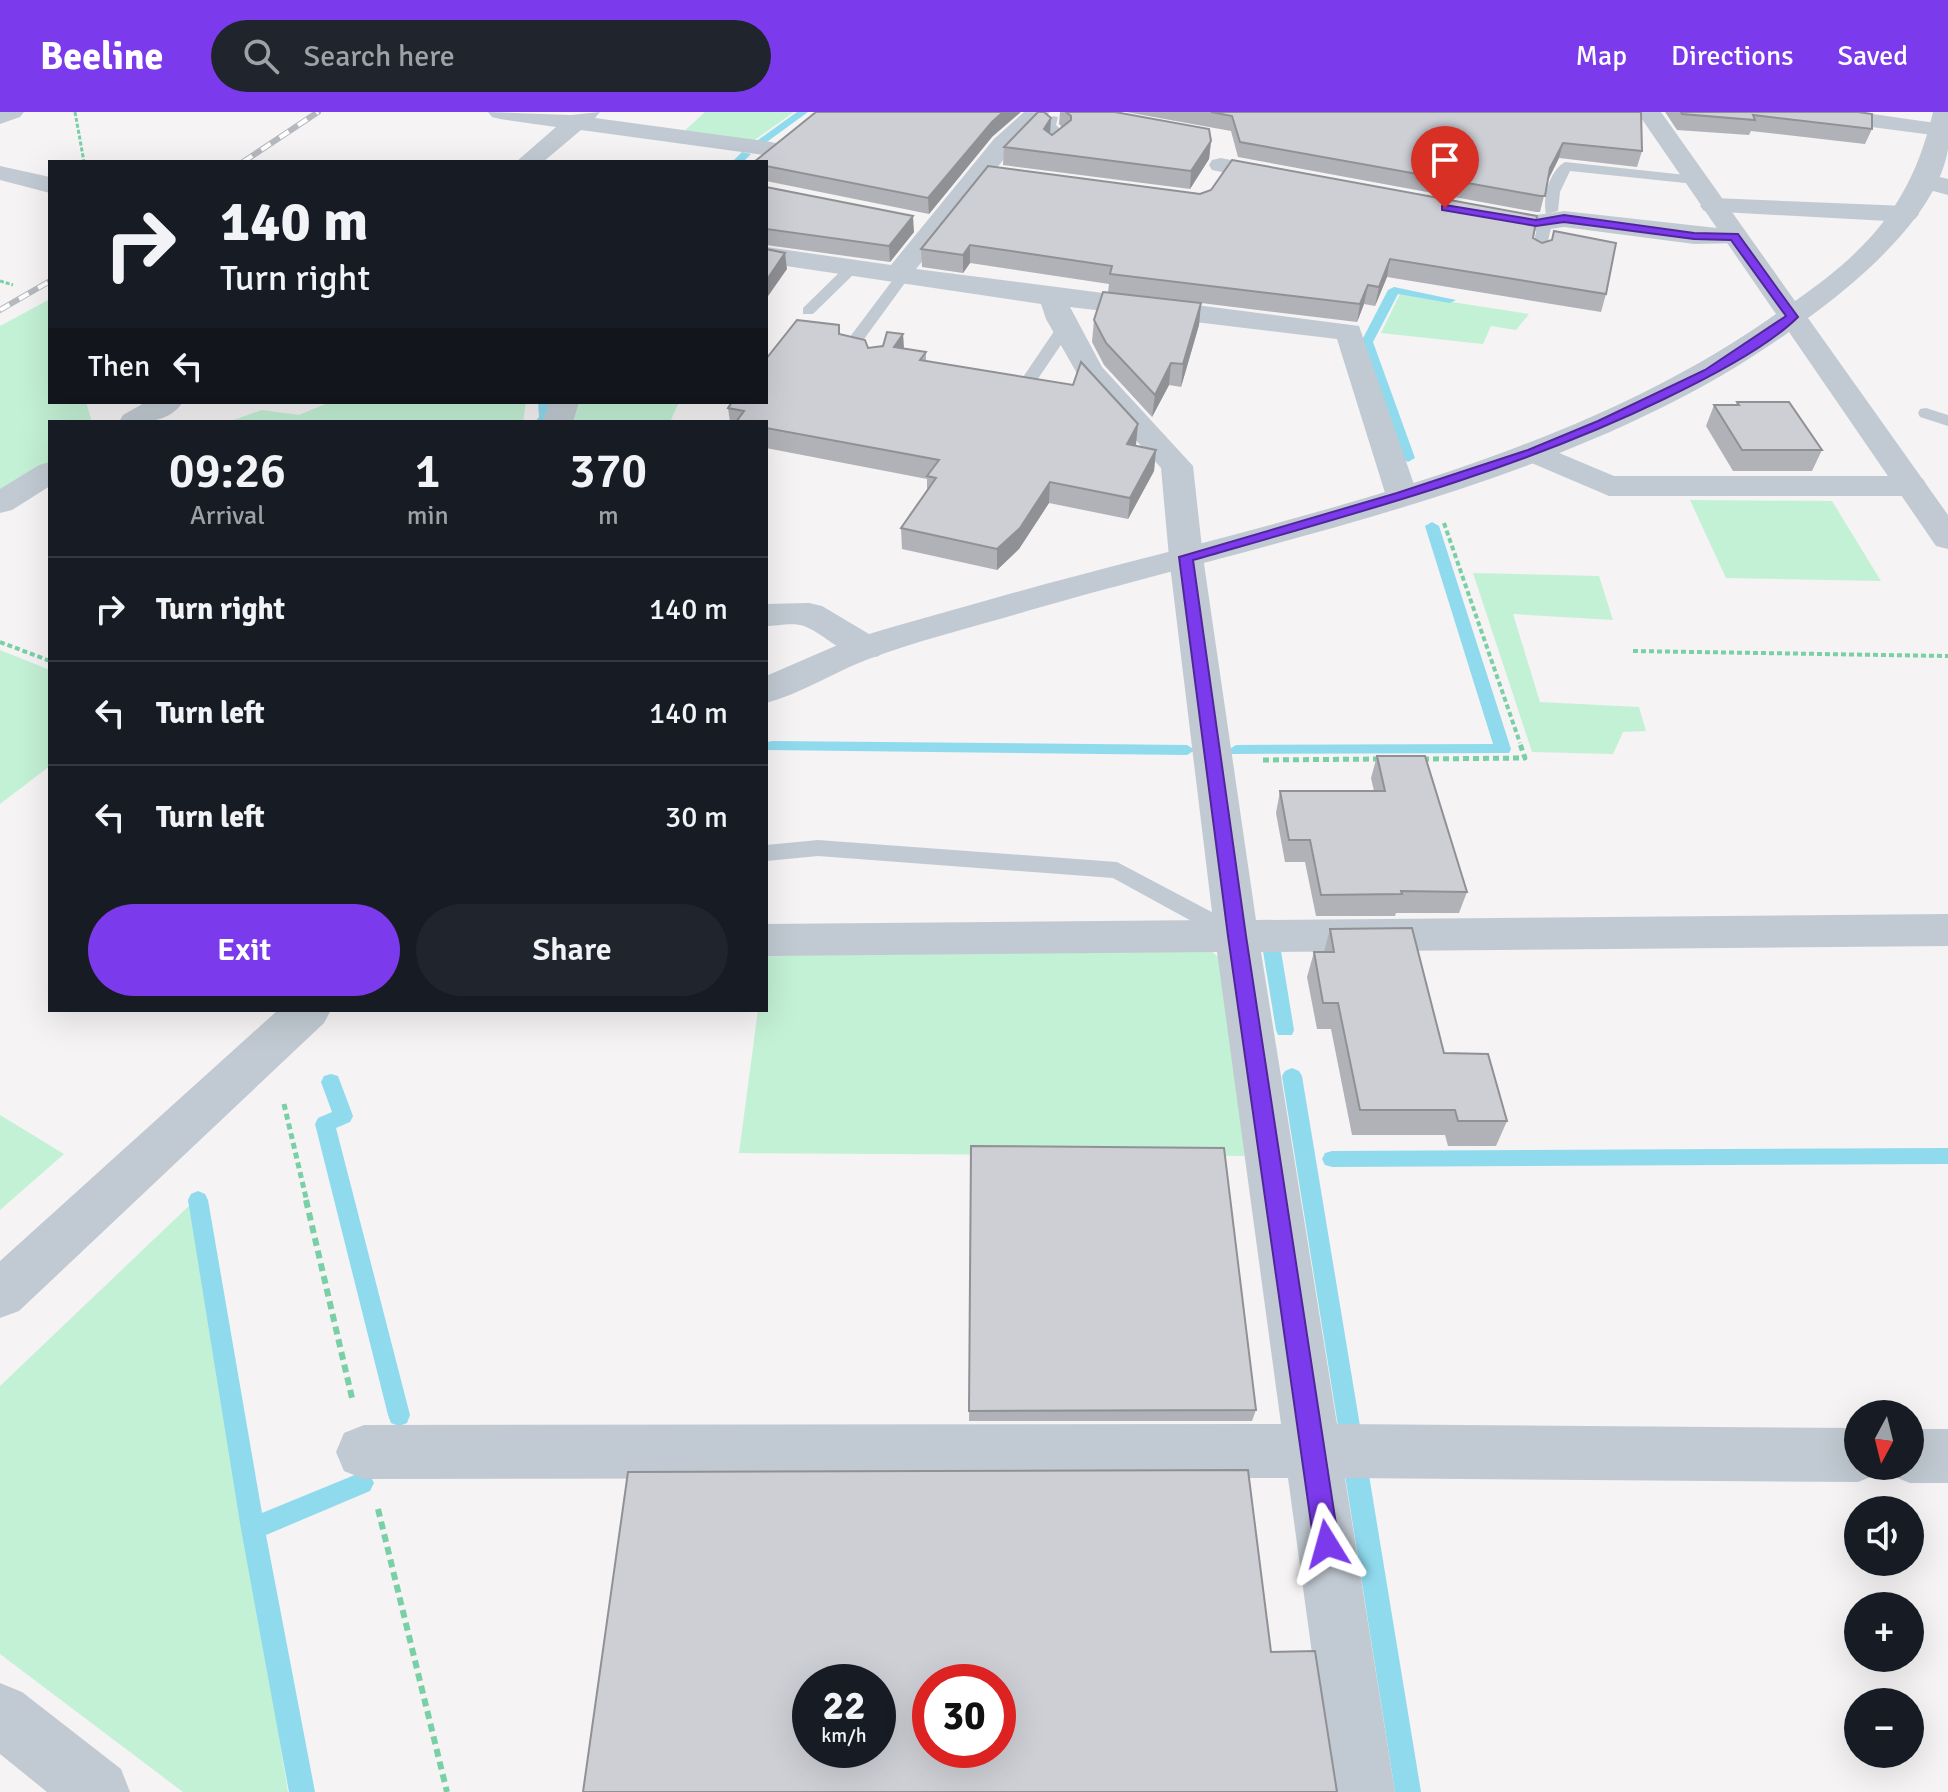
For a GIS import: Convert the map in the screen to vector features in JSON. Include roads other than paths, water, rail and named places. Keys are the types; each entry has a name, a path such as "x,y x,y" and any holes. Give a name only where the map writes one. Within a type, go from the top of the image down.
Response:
{"street":[{"path":"0,117 12,112"},
{"path":"500,112 582,117 763,156 794,131"},
{"path":"1649,112 1948,539"},
{"path":"768,690 866,648 1416,492 1603,424 1709,372 1792,317 1869,257 1936,184 1944,132 1810,112"},
{"path":"900,275 1003,144 1051,115"},
{"path":"530,160 582,117"},
{"path":"1206,189 1224,160 1222,139"},
{"path":"1221,165 1310,183"},
{"path":"981,172 1008,177"},
{"path":"0,173 48,185"},
{"path":"1713,206 1906,214"},
{"path":"1445,208 1548,217 1694,236 1735,237"},
{"path":"906,220 937,226"},
{"path":"768,255 900,275 1059,312 1349,332 1416,492"},
{"path":"1059,312 1090,371 1177,466 1186,557 1237,936 1363,1792"},
{"path":"137,420 165,404"},
{"path":"1533,452 1609,486 1911,486 1948,494"},
{"path":"0,503 48,473"},
{"path":"768,615 809,614 866,648"},
{"path":"768,940 1948,930"},
{"path":"0,1294 306,1012"},
{"path":"364,1452 1313,1451 1844,1455"},
{"path":"1924,1456 1948,1456"},
{"path":"0,1714 98,1792"}],"lane":[{"path":"1051,115 1049,125 1061,136 1053,146"},
{"path":"1538,255 1553,192 1565,166 1695,180"},
{"path":"808,311 852,268"},
{"path":"875,362 878,355 849,349 900,275"},
{"path":"1023,389 1059,312"},
{"path":"1926,413 1948,421"},
{"path":"768,853 818,848 1117,870 1237,936"}],"waterway":[{"path":"761,142 803,112"},
{"path":"739,160 746,154"},
{"path":"1408,458 1367,342 1394,290 1450,300"},
{"path":"543,420 544,404"},
{"path":"1236,750 1503,749 1432,526"},
{"path":"773,746 1187,750"},
{"path":"1271,945 1285,1030"},
{"path":"1292,1076 1349,1426"},
{"path":"331,1082 343,1116 325,1124 399,1415"},
{"path":"1332,1159 1948,1156"},
{"path":"198,1200 253,1529"},
{"path":"1357,1475 1408,1792"},
{"path":"253,1529 362,1483"},
{"path":"253,1529 302,1792"}],"railway":[{"path":"246,160 318,112"},
{"path":"0,310 48,282"}]}
